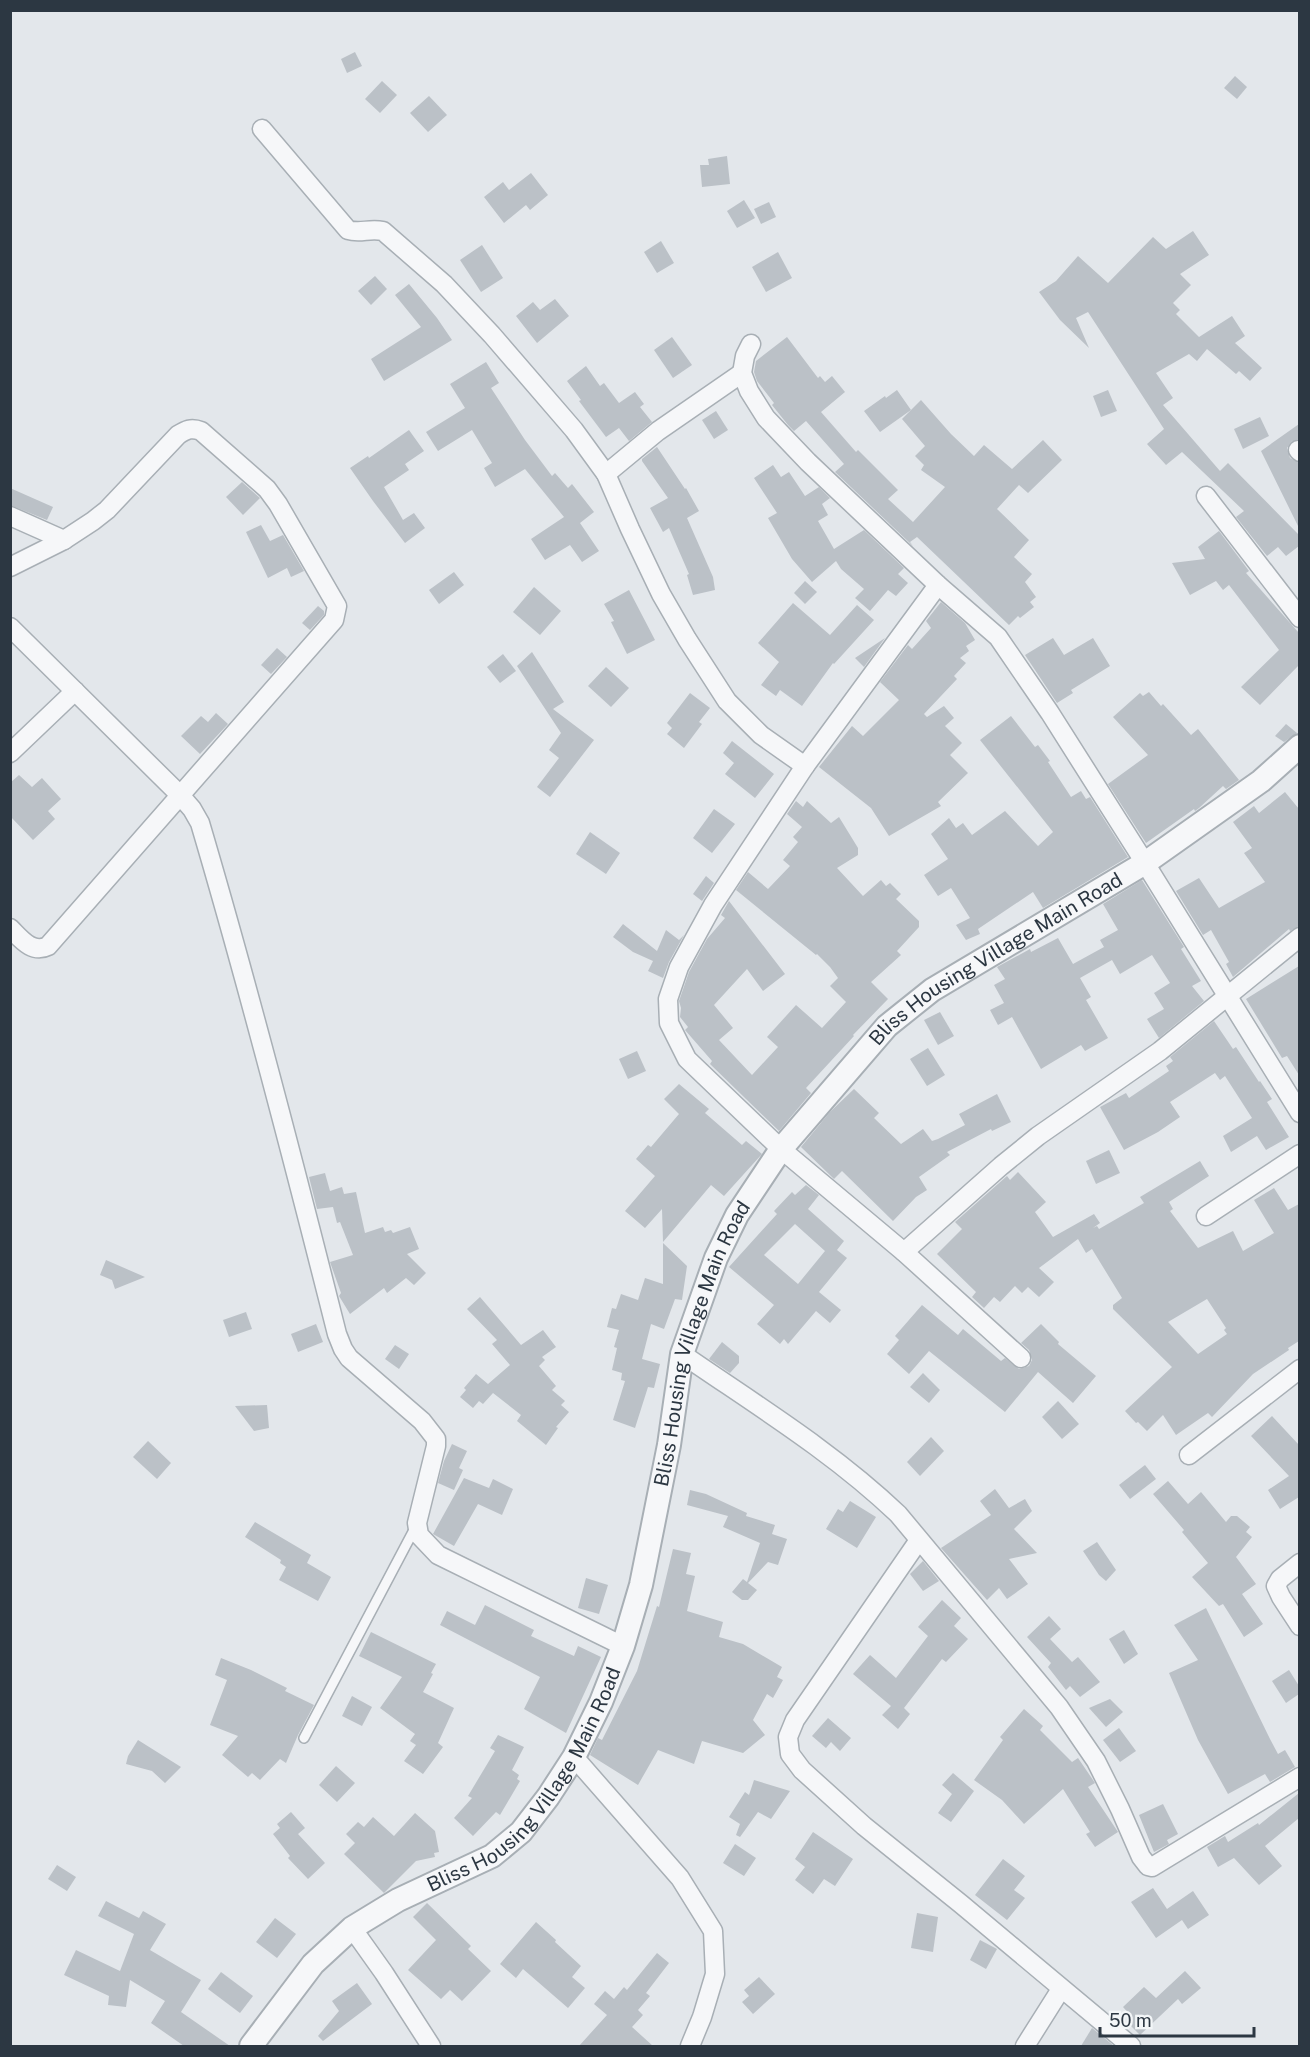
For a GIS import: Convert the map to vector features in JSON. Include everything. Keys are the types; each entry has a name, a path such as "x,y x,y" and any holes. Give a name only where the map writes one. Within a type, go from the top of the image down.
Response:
{"street":[{"path":"262,129 348,230 356,233 371,229 383,231 444,284 492,335 566,422 606,474 661,594 727,701 761,735 805,766"},
{"path":"751,344 742,373 749,391 766,418 808,462 938,585 998,637 1050,713 1145,863 1299,1113"},
{"path":"606,474 658,431 742,373"},
{"path":"10,567 64,540 93,521 107,510 178,435 187,429 194,428 201,431 267,489 337,606 334,620 48,946 35,949 27,945 10,928"},
{"path":"1206,496 1299,618"},
{"path":"10,516 64,540"},
{"path":"938,585 805,766 713,905 679,967 668,999 669,1023 687,1059 781,1149 904,1252 1021,1358"},
{"path":"10,627 179,794 192,808 200,823 287,1134 337,1334 349,1358 422,1421 436,1439 417,1523 419,1535 438,1555 623,1646"},
{"path":"10,753 75,691"},
{"name":"Bliss Housing Village Main Road","path":"251,2046 313,1964 352,1928 398,1900 492,1856 521,1832 548,1797 574,1757 601,1702 623,1646 641,1585 669,1445 682,1354 716,1258 737,1215 781,1149 887,1026 932,990 1145,863 1297,755"},
{"path":"904,1252 1038,1136 1160,1052 1299,937"},
{"path":"1206,1216 1299,1154"},
{"path":"682,1354 841,1465 898,1514 1059,1707 1096,1761 1120,1809 1140,1857 1148,1866 1152,1867 1299,1777"},
{"path":"1189,1455 1299,1369"},
{"path":"919,1540 795,1720 788,1737 790,1754 802,1770 864,1826 1131,2046"},
{"path":"1299,1563 1280,1579 1276,1586 1299,1626"},
{"path":"574,1757 680,1878 712,1931 715,1974 702,2017 690,2046"},
{"path":"352,1928 431,2046"},
{"path":"1025,2046 1061,1989"}],"lane":[{"path":"304,1738 417,1523"}],"building":[{"path":"355,52 362,66 347,73 341,59"},
{"path":"1235,76 1247,87 1237,99 1224,88"},
{"path":"382,81 397,95 380,113 365,99"},
{"path":"429,96 447,115 428,132 410,113"},
{"path":"727,156 730,184 702,187 700,165 709,165 708,159"},
{"path":"531,173 548,195 530,210 526,205 504,223 484,197 503,182 509,190"},
{"path":"744,200 755,218 737,228 727,211"},
{"path":"769,202 776,217 761,224 754,209"},
{"path":"1193,231 1209,255 1180,274 1191,285 1173,303 1180,310 1176,314 1199,337 1232,316 1245,336 1235,343 1262,368 1250,381 1239,371 1236,374 1207,349 1197,361 1189,354 1156,373 1173,398 1163,405 1220,471 1228,463 1299,535 1299,546 1286,556 1278,547 1267,556 1236,517 1244,511 1182,452 1166,465 1147,444 1164,429 1088,312 1076,318 1089,348 1060,320 1039,292 1056,281 1078,256 1108,283 1153,237 1166,249"},
{"path":"661,241 674,263 657,273 644,252"},
{"path":"482,245 503,278 481,292 460,260"},
{"path":"778,252 792,278 766,292 752,267"},
{"path":"375,276 387,289 371,305 358,291"},
{"path":"409,284 452,340 384,381 371,359 421,327 395,295"},
{"path":"555,299 569,316 537,343 516,316 533,302 540,310"},
{"path":"672,337 692,365 673,378 654,350"},
{"path":"787,337 818,378 820,376 825,382 832,376 845,392 821,412 856,452 858,450 898,490 888,499 913,522 945,487 921,470 924,465 915,456 925,446 902,419 921,400 974,456 984,445 1012,469 1043,440 1062,460 1028,493 1019,485 997,509 1029,540 1014,557 1032,574 1025,582 1036,597 1030,602 1034,607 1020,618 1018,616 1009,625 917,537 910,542 913,546 835,472 844,464 806,421 794,431 788,425 772,405 774,403 757,381 754,372 756,361"},
{"path":"486,362 499,383 491,388 525,440 552,476 555,473 568,488 572,484 594,512 580,523 599,551 582,562 570,545 545,560 531,539 564,517 525,469 495,487 484,468 492,463 472,430 438,451 426,432 465,408 450,384"},
{"path":"586,366 600,386 604,383 619,403 635,392 644,404 640,407 652,422 629,441 619,428 606,437 567,381"},
{"path":"897,390 911,410 880,432 864,411"},
{"path":"1108,390 1117,411 1101,417 1093,396"},
{"path":"716,411 728,430 714,439 702,420"},
{"path":"1260,417 1269,436 1243,449 1234,429"},
{"path":"1299,424 1299,439 1291,442 1287,448 1290,458 1299,463 1299,528 1261,451"},
{"path":"409,430 424,451 405,464 409,470 384,487 403,520 414,513 425,528 405,543 350,468 368,456 369,458"},
{"path":"657,447 699,511 687,518 713,577 715,590 693,595 687,575 689,574 669,528 663,532 650,508 668,498 642,461"},
{"path":"773,465 781,477 789,472 805,496 819,487 830,498 822,504 828,515 818,521 834,549 864,530 904,568 898,574 908,583 896,596 888,590 870,611 855,598 864,589 841,569 836,561 812,582 792,559 768,518 777,513 754,478"},
{"path":"242,482 260,498 243,515 226,497"},
{"path":"10,488 53,507 47,520 10,505"},
{"path":"261,525 270,541 283,535 304,571 291,577 287,568 268,578 246,532"},
{"path":"1219,531 1249,571 1246,573 1299,633 1299,665 1260,705 1241,687 1279,650 1229,585 1223,590 1216,581 1190,595 1172,563 1205,559 1198,547"},
{"path":"454,572 464,585 439,604 429,590"},
{"path":"805,581 817,592 805,604 794,593"},
{"path":"534,587 561,611 540,635 513,612"},
{"path":"629,590 655,640 627,654 611,622 614,621 604,604"},
{"path":"941,602 965,623 975,640 966,646 969,651 960,658 966,663 954,676 957,679 924,714 927,717 944,706 954,718 945,726 962,743 950,755 968,773 938,802 941,806 889,836 871,808 819,767 852,726 863,736 899,700 880,682 908,645 912,649 931,628 926,621"},
{"path":"793,603 830,635 857,605 874,620 833,663 802,706 780,690 776,696 761,685 779,662 758,643"},
{"path":"318,606 324,611 324,615 310,630 302,623"},
{"path":"885,638 864,667 855,658"},
{"path":"1053,638 1064,655 1093,638 1110,666 1071,690 1073,693 1057,703 1025,655"},
{"path":"277,648 287,657 271,674 261,665"},
{"path":"532,652 564,702 553,709 594,740 550,797 537,787 559,758 549,750 561,733 517,666"},
{"path":"503,654 516,671 500,683 487,667"},
{"path":"606,667 629,688 611,707 588,686"},
{"path":"1149,692 1191,735 1198,729 1239,780 1226,789 1223,786 1195,811 1194,809 1146,843 1108,784 1148,755 1113,717 1140,693 1143,696"},
{"path":"690,693 710,708 699,722 702,724 684,748 667,734 672,728 667,723"},
{"path":"216,713 228,724 200,754 181,736 201,716 208,722"},
{"path":"1011,716 1035,747 1038,745 1050,761 1048,762 1071,797 1081,791 1086,799 1090,797 1128,857 1043,908 1033,892 978,929 980,934 966,940 956,925 970,918 951,888 938,896 924,875 948,859 931,834 949,818 956,828 963,823 972,835 1005,811 1038,846 1053,832 980,740"},
{"path":"1286,724 1297,733 1284,742 1275,736"},
{"path":"732,741 774,774 755,798 725,774 734,763 723,753"},
{"path":"19,775 32,787 42,778 61,799 48,811 55,819 33,840 10,816 10,783"},
{"path":"1285,792 1299,809 1299,926 1290,931 1289,929 1233,977 1226,964 1229,962 1211,930 1203,935 1176,891 1199,878 1219,908 1265,882 1244,853 1252,848 1233,822 1254,806 1259,813"},
{"path":"796,801 803,807 807,801 831,823 839,817 858,848 858,855 837,868 863,896 881,880 886,886 890,883 901,894 896,899 919,921 919,927 897,951 901,955 871,982 888,999 806,1088 811,1093 779,1131 710,1064 712,1061 685,1030 688,1027 680,1017 679,1001 689,972 707,939 725,918 721,915 729,901 785,974 763,991 747,969 714,1005 733,1028 719,1040 752,1075 778,1047 767,1037 796,1005 822,1028 846,1002 830,986 838,978 830,967 817,954 736,890 748,872 768,889 790,866 783,860 798,842 793,837 802,827 787,814"},
{"path":"714,809 735,824 712,853 693,838"},
{"path":"590,832 620,853 606,874 576,854"},
{"path":"706,876 714,883 702,901 693,894"},
{"path":"1142,880 1184,947 1181,949 1201,981 1192,986 1204,1001 1159,1038 1147,1019 1164,1009 1154,993 1170,983 1152,955 1120,974 1112,960 1080,978 1091,997 1086,1000 1108,1038 1085,1051 1081,1045 1041,1069 1012,1017 998,1025 990,1010 1004,1003 994,985 1005,979 997,967 1030,949 1031,952 1058,938 1073,964 1104,947 1100,940 1118,930 1103,904"},
{"path":"623,924 657,951 666,930 679,940 684,935 663,978 648,971 653,961 633,952 613,937"},
{"path":"1299,966 1299,1075 1287,1056 1282,1058 1246,999"},
{"path":"940,1012 954,1036 938,1045 924,1020"},
{"path":"1214,1021 1233,1049 1236,1047 1272,1099 1267,1102 1289,1137 1266,1150 1257,1136 1231,1152 1223,1136 1252,1118 1225,1076 1220,1080 1215,1073 1170,1102 1180,1117 1124,1150 1100,1107 1126,1093 1129,1098 1169,1071 1166,1066 1173,1061 1170,1057"},
{"path":"928,1048 945,1075 927,1086 910,1059"},
{"path":"637,1051 646,1071 628,1079 619,1059"},
{"path":"679,1084 709,1109 705,1113 742,1145 746,1141 762,1154 724,1196 711,1185 663,1242 662,1209 645,1228 625,1211 655,1176 636,1159 648,1145 651,1147 679,1114 664,1099"},
{"path":"854,1089 879,1113 874,1118 901,1144 923,1129 932,1141 965,1125 959,1114 997,1094 1011,1122 992,1131 991,1129 947,1152 950,1155 919,1177 927,1190 916,1197 893,1221 842,1171 834,1179 801,1147 830,1112"},
{"path":"1109,1150 1120,1173 1096,1184 1086,1161"},
{"path":"1200,1161 1209,1176 1169,1202 1173,1209 1170,1211 1198,1248 1233,1231 1243,1251 1274,1233 1254,1200 1274,1188 1288,1210 1299,1204 1299,1341 1253,1374 1212,1417 1208,1413 1176,1435 1163,1415 1147,1431 1125,1411 1172,1367 1113,1309 1113,1305 1122,1298 1092,1249 1086,1253 1078,1239 1039,1268 1054,1282 1039,1297 1028,1287 1022,1293 1015,1286 1000,1302 994,1297 984,1308 972,1297 976,1292 937,1254 962,1229 955,1222 1007,1176 1010,1180 1018,1172 1046,1202 1035,1212 1053,1237 1094,1214 1100,1223 1093,1228 1097,1226 1099,1229 1144,1203 1140,1197","holes":["1207,1299 1226,1328 1224,1330 1227,1334 1198,1354 1168,1322"]},
{"path":"325,1173 330,1191 342,1187 344,1194 356,1192 365,1233 383,1227 385,1232 391,1230 393,1233 410,1227 419,1249 407,1254 426,1273 414,1285 406,1278 387,1293 384,1288 350,1314 339,1296 341,1293 330,1262 353,1255 340,1222 337,1223 333,1207 317,1209 309,1177"},
{"path":"806,1185 819,1195 808,1209 844,1241 837,1250 847,1258 819,1292 841,1310 830,1323 816,1311 788,1344 784,1339 780,1344 757,1324 774,1305 729,1267 777,1214 774,1211 792,1192 795,1195","holes":["795,1224 825,1251 798,1284 764,1255"]},
{"path":"663,1243 687,1266 682,1300 675,1299 664,1329 651,1324 642,1359 660,1364 654,1388 648,1387 635,1428 613,1420 625,1381 621,1380 622,1373 612,1370 617,1348 614,1347 619,1330 607,1327 612,1308 616,1309 621,1294 638,1300 645,1278 663,1284"},
{"path":"106,1260 145,1277 115,1289 112,1280 100,1275"},
{"path":"480,1297 521,1345 543,1330 556,1347 542,1357 545,1360 539,1366 556,1386 552,1390 565,1401 561,1405 569,1412 556,1427 558,1428 546,1445 517,1421 521,1415 493,1393 483,1404 479,1401 473,1408 460,1397 466,1390 464,1388 476,1374 488,1384 510,1365 492,1344 497,1340 467,1309"},
{"path":"922,1305 958,1335 963,1329 1001,1361 1005,1358 1019,1369 1029,1366 1032,1360 1029,1350 1021,1343 1041,1324 1059,1342 1058,1344 1096,1376 1073,1403 1038,1372 1005,1412 929,1351 909,1374 887,1354 899,1340 895,1336"},
{"path":"246,1312 252,1329 229,1337 223,1320"},
{"path":"316,1324 323,1342 298,1352 291,1334"},
{"path":"722,1342 739,1356 739,1363 730,1373 709,1359"},
{"path":"395,1345 409,1354 399,1369 385,1359"},
{"path":"923,1373 940,1390 929,1403 910,1387"},
{"path":"1058,1401 1079,1424 1062,1439 1042,1417"},
{"path":"267,1405 269,1428 254,1431 235,1406"},
{"path":"1272,1416 1299,1445 1299,1497 1280,1509 1268,1490 1289,1476 1251,1436"},
{"path":"931,1437 944,1451 920,1476 907,1462"},
{"path":"148,1441 171,1463 157,1479 133,1457"},
{"path":"452,1444 467,1451 459,1468 463,1470 454,1490 438,1483"},
{"path":"1145,1465 1156,1479 1130,1499 1119,1485"},
{"path":"464,1478 489,1488 493,1479 513,1489 502,1515 478,1504 454,1546 433,1534"},
{"path":"1168,1481 1188,1504 1201,1492 1226,1522 1231,1516 1237,1516 1250,1527 1246,1532 1252,1537 1236,1557 1256,1584 1242,1594 1263,1624 1244,1637 1223,1604 1219,1606 1192,1577 1208,1563 1182,1532 1184,1530 1153,1494"},
{"path":"995,1489 1009,1508 1025,1499 1032,1511 1014,1529 1037,1553 1009,1559 1028,1584 1007,1599 999,1588 987,1600 941,1548 991,1515 980,1501"},
{"path":"690,1490 706,1494 747,1513 746,1516 775,1525 772,1534 787,1539 778,1565 768,1562 748,1583 757,1590 748,1600 742,1600 732,1592 743,1579 747,1582 760,1543 723,1527 728,1516 687,1505"},
{"path":"850,1501 876,1517 857,1548 826,1529 838,1509 843,1512"},
{"path":"255,1522 311,1555 307,1563 331,1577 318,1601 279,1580 286,1567 280,1563 281,1560 245,1537"},
{"path":"1097,1542 1116,1570 1106,1581 1099,1575 1083,1551"},
{"path":"673,1549 691,1553 686,1574 695,1576 687,1611 723,1622 719,1637 743,1644 782,1667 777,1677 783,1680 773,1698 767,1694 753,1720 765,1735 743,1753 702,1741 694,1764 658,1750 638,1785 590,1755 598,1738 602,1740 637,1671 657,1606 659,1607"},
{"path":"923,1561 939,1581 923,1591 910,1574"},
{"path":"586,1578 608,1585 599,1614 578,1608"},
{"path":"942,1600 961,1618 954,1626 968,1639 946,1662 942,1659 904,1708 910,1714 898,1729 882,1715 891,1706 853,1674 870,1655 896,1678 928,1636 918,1627"},
{"path":"485,1605 534,1630 531,1636 574,1656 578,1646 601,1657 566,1733 524,1709 540,1677 440,1625 447,1611 475,1625"},
{"path":"1206,1608 1278,1754 1285,1750 1295,1767 1270,1782 1265,1774 1228,1794 1198,1740 1169,1673 1198,1660 1174,1625"},
{"path":"1049,1616 1061,1629 1050,1639 1072,1662 1078,1657 1100,1682 1080,1697 1070,1686 1066,1690 1048,1667 1051,1663 1027,1637"},
{"path":"1124,1630 1138,1654 1124,1664 1109,1639"},
{"path":"371,1632 436,1664 423,1692 454,1708 438,1743 443,1747 423,1774 404,1761 416,1745 410,1741 415,1734 380,1708 402,1677 359,1656"},
{"path":"221,1658 287,1688 285,1691 314,1705 286,1763 280,1759 260,1780 252,1773 248,1777 222,1755 238,1736 210,1725 227,1680 215,1675"},
{"path":"1289,1670 1299,1686 1299,1694 1286,1703 1272,1681"},
{"path":"352,1696 372,1707 362,1726 342,1716"},
{"path":"1110,1699 1123,1712 1106,1727 1089,1708"},
{"path":"1024,1709 1043,1726 1040,1730 1072,1762 1078,1758 1095,1783 1088,1787 1118,1832 1095,1847 1086,1834 1090,1832 1063,1789 1024,1824 1002,1800 974,1780 1003,1740 1000,1737"},
{"path":"828,1718 851,1738 840,1751 831,1742 826,1748 812,1736"},
{"path":"1119,1728 1136,1751 1120,1762 1103,1740"},
{"path":"498,1735 524,1747 512,1770 519,1775 517,1779 520,1781 500,1815 496,1812 473,1836 454,1818 472,1798 468,1796 495,1751 490,1748"},
{"path":"138,1740 181,1767 165,1783 152,1771 126,1764"},
{"path":"336,1766 355,1783 337,1802 319,1785"},
{"path":"953,1773 974,1791 951,1822 938,1813 952,1794 942,1785"},
{"path":"754,1780 790,1791 771,1819 758,1812 740,1837 736,1835 740,1824 729,1817 745,1792 749,1795"},
{"path":"1299,1793 1299,1818 1265,1846 1282,1866 1259,1885 1234,1858 1218,1867 1207,1847 1225,1836 1228,1842 1258,1823 1259,1825"},
{"path":"1163,1804 1178,1834 1167,1840 1169,1844 1154,1852 1139,1815"},
{"path":"291,1812 305,1828 298,1834 325,1863 308,1879 288,1858 290,1856 273,1834 280,1828 277,1824"},
{"path":"415,1813 435,1831 439,1852 434,1853 435,1857 416,1861 384,1893 344,1854 355,1843 346,1834 358,1822 364,1827 373,1817 394,1836"},
{"path":"813,1832 853,1859 835,1886 824,1879 813,1894 795,1880 805,1867 795,1859"},
{"path":"735,1844 756,1858 744,1876 723,1863"},
{"path":"1003,1859 1025,1876 1014,1890 1025,1898 1007,1920 975,1895"},
{"path":"57,1865 76,1877 67,1891 48,1879"},
{"path":"1153,1888 1167,1909 1193,1891 1209,1915 1188,1929 1182,1920 1156,1938 1131,1902"},
{"path":"106,1901 139,1918 143,1911 166,1924 150,1950 201,1980 181,2012 230,2046 184,2046 151,2023 165,2001 130,1980 126,2007 108,2005 109,1996 64,1975 76,1950 120,1971 134,1934 98,1916"},
{"path":"427,1903 471,1946 468,1949 491,1971 462,2001 450,1990 441,1999 408,1970 436,1940 413,1917"},
{"path":"917,1913 938,1917 933,1952 911,1948"},
{"path":"275,1918 296,1934 277,1958 256,1942"},
{"path":"536,1922 581,1966 572,1977 585,1988 568,2008 523,1969 516,1978 500,1964"},
{"path":"980,1940 997,1949 986,1969 970,1960"},
{"path":"657,1953 669,1963 646,1993 650,1996 638,2010 643,2015 632,2027 653,2046 579,2046 607,2015 594,2004 605,1991 614,1999 624,1987 627,1990"},
{"path":"1185,1971 1201,1988 1182,2004 1178,1999 1140,2035 1128,2023 1133,2018 1123,2007 1144,1987 1156,1998"},
{"path":"221,1972 253,1996 240,2013 208,1989"},
{"path":"759,1977 775,1994 753,2014 742,2002 749,1996 744,1990"},
{"path":"357,1983 372,2004 323,2041 318,2036 339,2011 332,2001"},
{"path":"1092,2028 1114,2046 1081,2046"}]}
